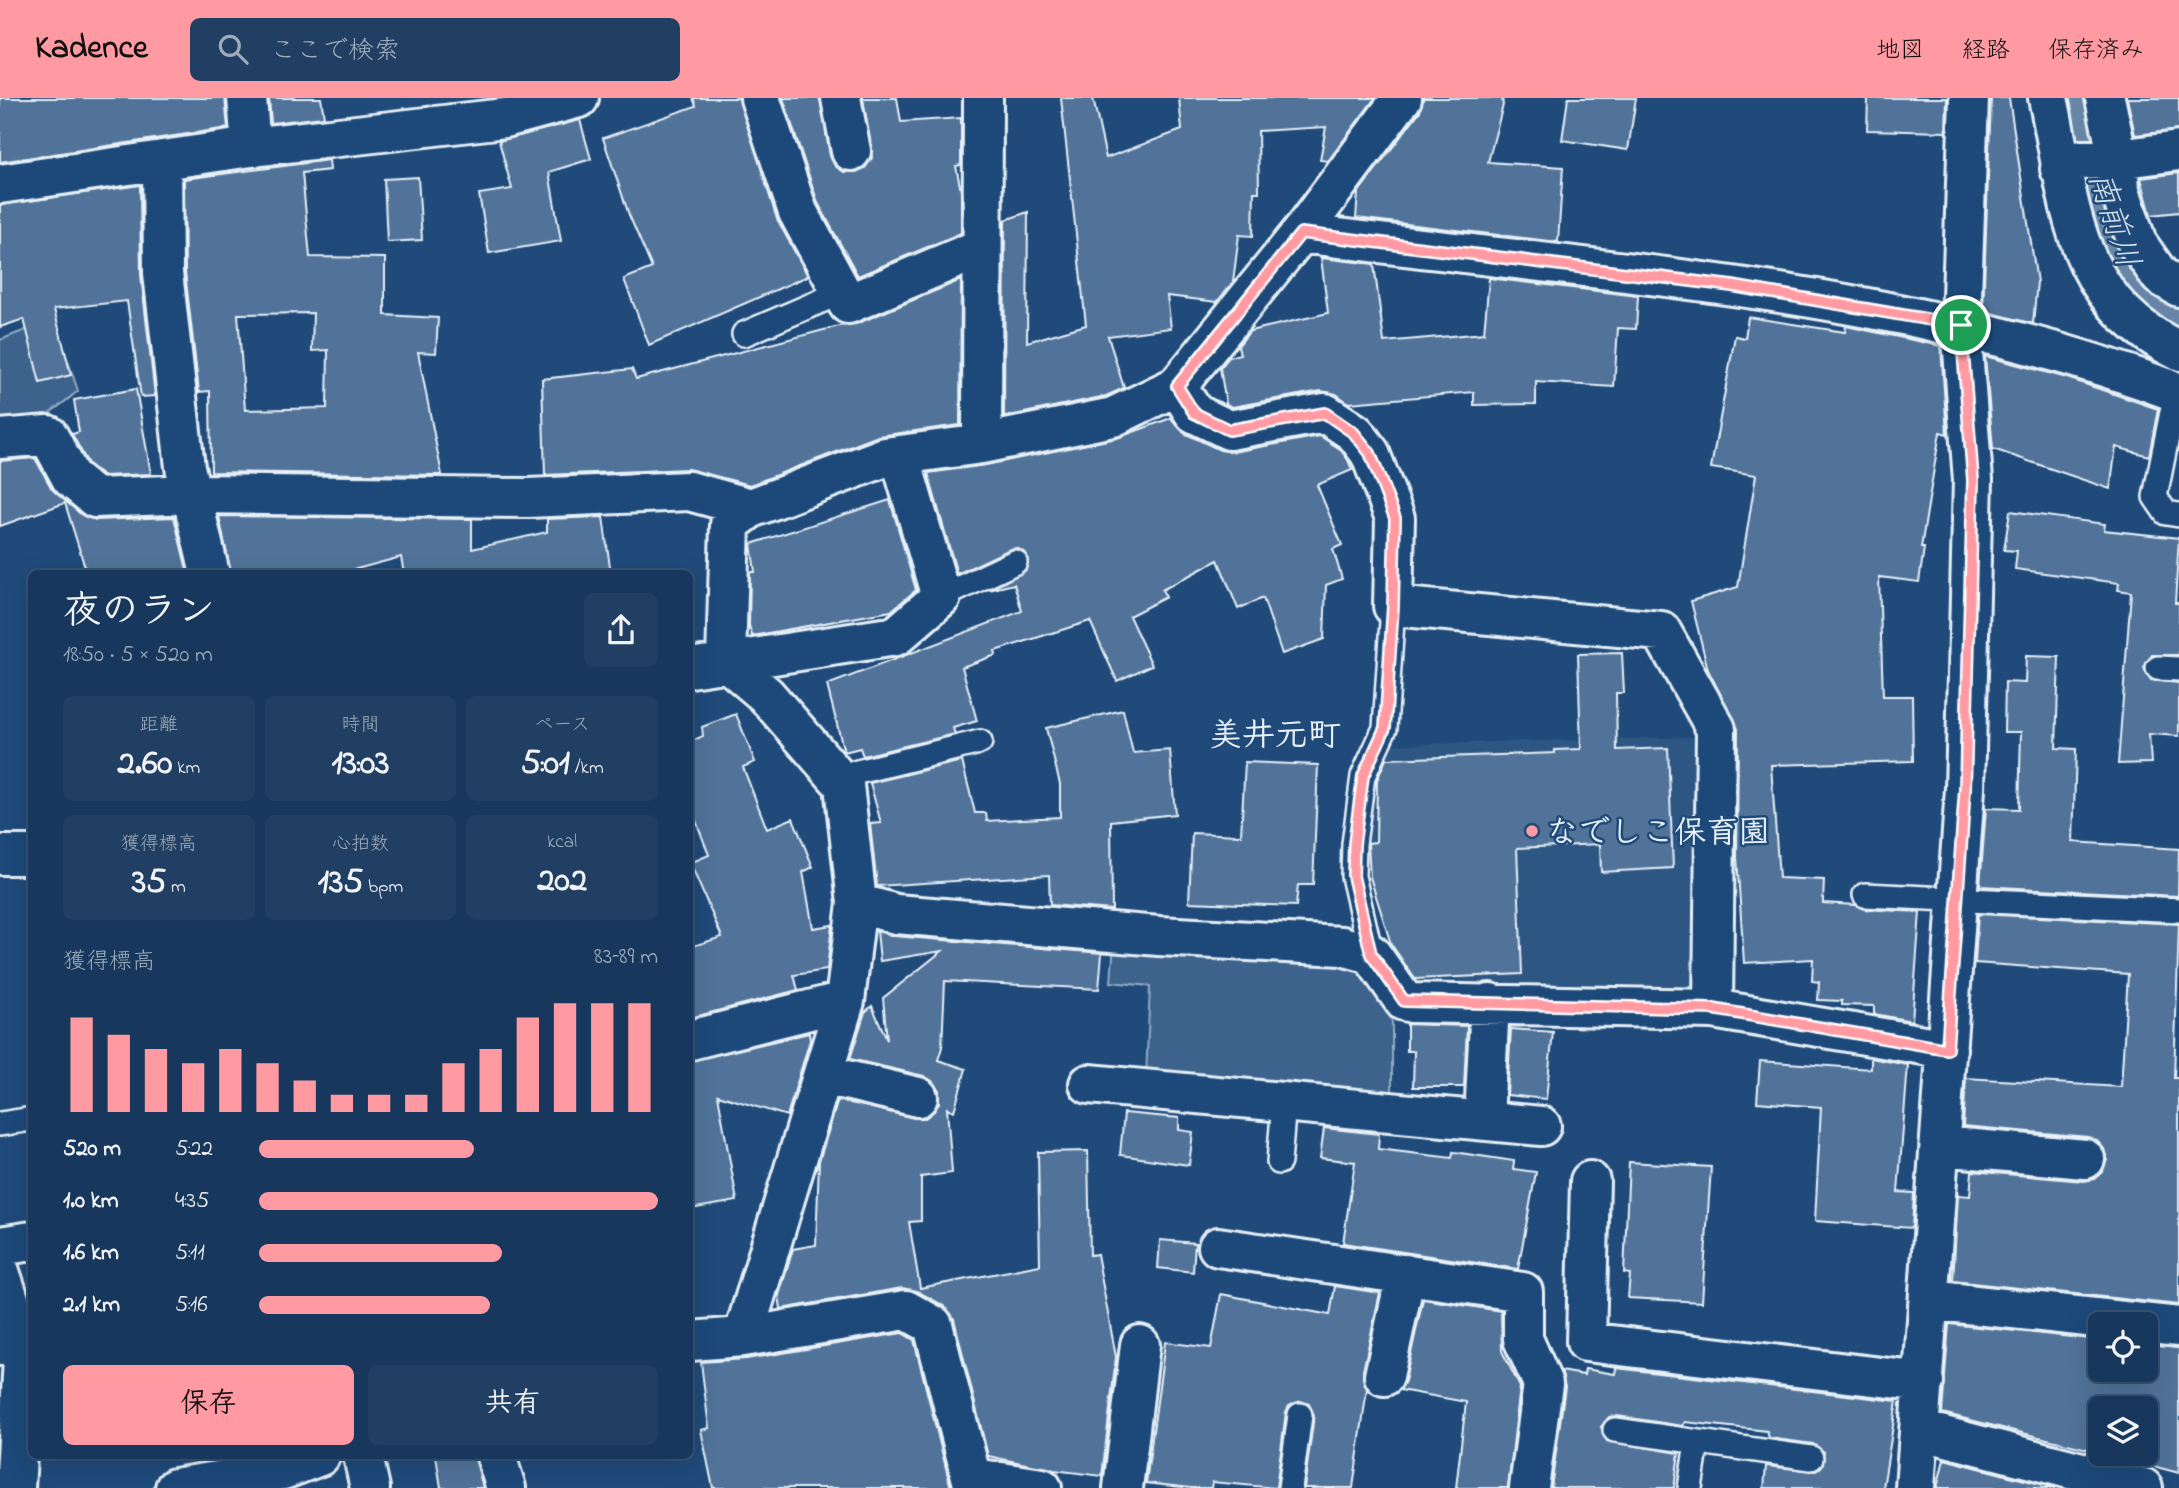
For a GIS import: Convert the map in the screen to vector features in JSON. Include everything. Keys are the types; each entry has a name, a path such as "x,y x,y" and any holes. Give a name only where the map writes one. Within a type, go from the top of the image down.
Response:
{"street":[{"path":"247,98 251,147"},
{"path":"0,184 251,147 505,118 579,98"},
{"path":"760,98 799,212 848,304 981,248"},
{"path":"841,98 851,150"},
{"path":"982,444 981,248 984,98"},
{"path":"708,664 730,524 751,508 885,457 982,444 1113,417 1177,386 1301,233 1402,98"},
{"path":"1915,1488 1965,789 1973,480 1961,325 1969,98"},
{"path":"2048,98 2091,162 2120,190 2137,243 2160,276 2179,287"},
{"path":"2105,98 2078,242 2105,295 2159,341 2179,351"},
{"path":"2091,162 2179,151"},
{"path":"162,160 163,272 185,467 209,570"},
{"path":"1301,233 1732,286 1961,325 2177,393"},
{"path":"1177,386 1194,413 1229,430 1325,413 1354,433 1370,453 1395,518 1393,606 1661,631 1716,729 1713,1009"},
{"path":"0,439 48,435 71,478 95,498 192,494 528,498 689,491 751,508"},
{"path":"708,664 896,636 942,597 900,456"},
{"path":"708,664 766,695 844,785 857,902 845,1001 743,1338"},
{"path":"0,855 28,855"},
{"path":"857,902 896,914 1159,936 1342,946 1371,954 1404,1001 1713,1009 1947,1049"},
{"path":"693,1039 845,1001"},
{"path":"1484,1119 1490,1003"},
{"path":"825,1074 918,1097"},
{"path":"1088,1084 1541,1126"},
{"path":"1941,1146 2085,1159"},
{"path":"1590,1181 1586,1342 1924,1382"},
{"path":"0,1246 28,1242"},
{"path":"1218,1247 1523,1292 1523,1339 1543,1384 1529,1488"},
{"path":"0,1272 18,1344 15,1488"},
{"path":"1384,1376 1406,1274"},
{"path":"1929,1300 2179,1327"},
{"path":"693,1341 743,1338 906,1310 933,1325 974,1483 1042,1488"},
{"path":"1123,1488 1140,1345"},
{"path":"1920,1430 2143,1488"},
{"path":"176,1488 284,1479 315,1459"},
{"path":"364,1459 370,1488"},
{"path":"497,1459 506,1488"}],"lane":[{"path":"744,334 842,292"},
{"path":"2177,393 2155,497 2166,513 2179,515"},
{"path":"942,597 1015,562"},
{"path":"1371,954 1353,876 1354,844 1363,776 1385,728 1393,606"},
{"path":"837,777 980,742"},
{"path":"1865,895 1958,897 2179,911"},
{"path":"1279,1162 1284,1103"},
{"path":"0,1124 28,1120"},
{"path":"1290,1488 1300,1416"},
{"path":"1615,1430 1811,1458"},
{"path":"1690,1488 1697,1443"}],"shaded area":[{"path":"54,319 78,391 34,421 0,425 0,340"},
{"name":"なでしこ保育園","path":"1693,737 1702,988 1460,988 1428,883 1362,885 1369,779 1384,745"},
{"path":"1114,943 1342,953 1377,983 1392,1022 1392,1095 1146,1077 1150,986 1111,982"}],"building":[{"path":"0,98 225,98 228,128 0,162"},
{"path":"269,98 321,98 324,117 271,123"},
{"path":"693,98 739,98 777,219 808,276 649,345 624,279 652,268 629,215 603,138 696,106"},
{"path":"783,98 820,98 830,156 835,166 844,172 856,172 865,168 872,158 863,98 897,98 901,122 961,118 961,165 956,166 961,191 961,233 858,276 818,203"},
{"path":"1061,98 1093,98 1106,158 1182,130 1179,98 1375,98 1328,161 1320,160 1326,127 1258,131 1259,192 1254,192 1253,236 1239,235 1233,282 1217,302 1167,296 1171,328 1108,336 1124,388 1106,396 1004,417 1005,220 1028,212 1027,342 1086,325"},
{"path":"1423,98 1502,98 1503,105 1488,162 1563,167 1558,242 1356,218 1358,193 1420,111"},
{"path":"1568,98 1636,98 1628,150 1562,140"},
{"path":"1868,98 1947,98 1946,132 1867,130"},
{"path":"1991,98 2009,98 2037,282 2033,324 1983,311"},
{"path":"2127,98 2179,98 2179,130 2135,135"},
{"path":"580,120 591,159 549,172 561,241 489,253 479,194 512,189 499,141"},
{"path":"329,160 330,170 302,173 310,257 385,258 385,315 438,318 436,353 418,352 442,475 211,472 210,391 199,392 185,272 184,179","holes":["313,313 312,351 328,350 327,408 245,410 238,314"]},
{"path":"2179,173 2179,212 2151,215 2141,178"},
{"path":"418,177 422,240 387,242 384,179"},
{"path":"140,185 141,275 155,396 141,397 127,301 54,309 71,375 40,383 24,319 0,327 0,205"},
{"path":"1321,258 1374,264 1384,342 1484,333 1489,278 1638,296 1636,329 1618,328 1614,387 1536,382 1536,404 1474,405 1474,392 1349,403 1336,394 1321,391 1232,407 1226,404 1220,368 1229,357 1240,354 1238,346 1250,331 1328,313"},
{"path":"961,280 960,425 878,436 750,485 688,469 545,475 542,379 632,369 636,379 843,325 856,324"},
{"path":"1748,317 1845,332 1846,326 1941,346 1947,434 1940,432 1921,548 1924,548 1919,582 1879,577 1883,696 1912,696 1913,761 1771,765 1779,878 1824,880 1823,903 1856,905 1864,909 1920,912 1912,1021 1874,1014 1874,1006 1842,1005 1842,1001 1818,1000 1819,982 1812,981 1813,959 1744,963 1737,857 1738,729 1708,670 1691,601 1738,587 1756,475 1711,468 1735,336 1745,338"},
{"path":"1985,356 2067,378 2158,409 2149,456 2116,447 2110,489 1993,449"},
{"path":"136,389 151,474 103,476 88,464 72,434 79,432 74,400"},
{"path":"1171,418 1184,433 1220,450 1233,452 1320,436 1340,449 1348,460 1352,470 1317,485 1342,545 1333,549 1342,579 1326,585 1324,639 1282,654 1263,598 1238,609 1218,560 1162,590 1166,597 1129,616 1152,665 1117,681 1090,621 995,651 996,655 962,667 977,721 953,728 955,734 863,756 860,748 844,752 827,685 1022,611 1014,584 989,590 1026,570 1027,555 1017,548 1010,549 957,574 928,473 986,465 1117,438"},
{"path":"35,458 52,489 82,515 96,520 174,517 187,570 86,570 65,503 0,526 0,461"},
{"path":"890,500 916,590 891,611 752,636 749,625 750,572 755,572 751,544"},
{"path":"2010,511 2105,524 2104,530 2179,538 2175,603 2179,603 2179,655 2152,655 2144,668 2151,680 2179,683 2179,736 2149,734 2151,763 2118,764 2131,592 2118,590 2119,583 2015,569 2017,551 2004,550"},
{"path":"219,516 472,519 472,549 547,532 547,519 603,517 610,570 403,570 401,557 353,570 230,570"},
{"path":"1622,653 1624,693 1616,693 1617,750 1668,748 1673,868 1601,872 1600,844 1517,848 1522,974 1415,979 1391,944 1370,877 1368,843 1376,842 1377,780 1386,759 1555,753 1555,750 1581,749 1578,654"},
{"path":"2026,656 2059,657 2056,748 2076,749 2073,842 2179,849 2178,896 1980,886 1986,808 2019,809 2021,732 2004,732 2005,682 2025,683"},
{"path":"1123,710 1133,753 1170,750 1175,814 1111,821 1112,910 1050,905 1049,875 877,886 870,824 881,823 870,783 962,761 975,813 986,813 987,821 1060,817 1060,784 1046,728"},
{"path":"736,714 755,762 743,767 767,829 793,818 813,867 803,872 813,928 832,925 827,970 794,975 798,990 693,1017 693,946 722,937 693,870 693,862 709,855 693,813 693,741 703,736 702,727"},
{"path":"1245,762 1318,765 1313,885 1298,885 1296,906 1189,902 1192,833 1241,835"},
{"path":"1978,914 2179,924 2174,1078 2179,1078 2179,1305 1953,1281 1958,1195 1970,1196 1972,1171 2084,1181 2094,1179 2102,1172 2107,1160 2104,1149 2097,1141 2088,1137 1963,1126 1966,1078 2121,1087 2128,974 1975,963"},
{"path":"877,931 894,936 1102,953 1099,989 945,981 942,1047 938,1060 966,1069 954,1111 947,1108 952,1173 921,1177 921,1221 909,1222 920,1288 1040,1265 1038,1152 1088,1151 1090,1255 1097,1254 1116,1357 1102,1476 1054,1470 988,1456 954,1319 944,1306 917,1291 902,1288 781,1309 779,1295 793,1249 816,1245 819,1161 838,1100 914,1118 925,1118 939,1103 939,1090 924,1076 850,1059 865,1012 872,1006 887,1040 883,998 942,951 880,961"},
{"path":"1407,1024 1467,1026 1464,1087 1413,1087 1414,1051 1407,1051"},
{"path":"1511,1029 1553,1032 1546,1099 1507,1095"},
{"path":"809,1033 810,1040 787,1116 718,1095 737,1201 693,1208 693,1060"},
{"path":"1871,1058 1908,1065 1898,1192 1914,1193 1912,1228 1815,1221 1821,1107 1757,1102 1760,1061 1871,1069"},
{"path":"1124,1113 1179,1118 1179,1130 1193,1132 1189,1165 1120,1155"},
{"path":"1324,1128 1379,1134 1378,1149 1452,1158 1453,1152 1514,1161 1513,1169 1536,1172 1518,1269 1343,1243 1355,1162 1320,1158"},
{"path":"1629,1162 1711,1167 1702,1302 1628,1298 1630,1274 1624,1273"},
{"path":"1160,1240 1195,1243 1193,1272 1158,1268"},
{"path":"1335,1286 1380,1293 1363,1371 1367,1389 1353,1488 1304,1488 1314,1416 1309,1404 1301,1401 1289,1406 1286,1412 1276,1488 1212,1482 1211,1488 1146,1483 1165,1342 1211,1348 1221,1294 1330,1315"},
{"path":"1423,1299 1501,1311 1502,1351 1520,1387 1508,1488 1456,1488 1466,1402 1400,1390 1405,1381"},
{"path":"1949,1324 2088,1339 2088,1382 2158,1382 2158,1346 2179,1348 2179,1473 2152,1466 2158,1466 2158,1396 2088,1396 2088,1449 1942,1413"},
{"path":"902,1333 914,1340 951,1488 713,1488 701,1430 709,1428 701,1362 746,1359"},
{"path":"1616,1368 1897,1401 1883,1488 1764,1488 1766,1466 1816,1471 1822,1466 1824,1452 1813,1444 1769,1438 1767,1431 1685,1422 1683,1426 1617,1416 1609,1417 1601,1427 1607,1441 1679,1453 1674,1488 1551,1488 1565,1387 1561,1371 1584,1375 1585,1369 1615,1374"},
{"path":"436,1459 476,1459 483,1488 441,1488"},
{"path":"1944,1459 2056,1488 1937,1488"}],"waterway":[{"name":"南前川","path":"2086,98 2100,186 2118,242 2142,294 2179,320"}],"place":[{"name":"なでしこ保育園","path":"1532,831"}],"district":[{"name":"美井元町","path":"1275,733"}],"route":[{"path":"1301,233 1468,256 1732,286 1961,325 1973,480 1965,789 1947,1049 1713,1009 1404,1001 1371,954 1353,876 1354,844 1363,776 1385,728 1393,606 1395,518 1370,453 1354,433 1325,413 1229,430 1194,413 1177,386 1301,233"}]}
